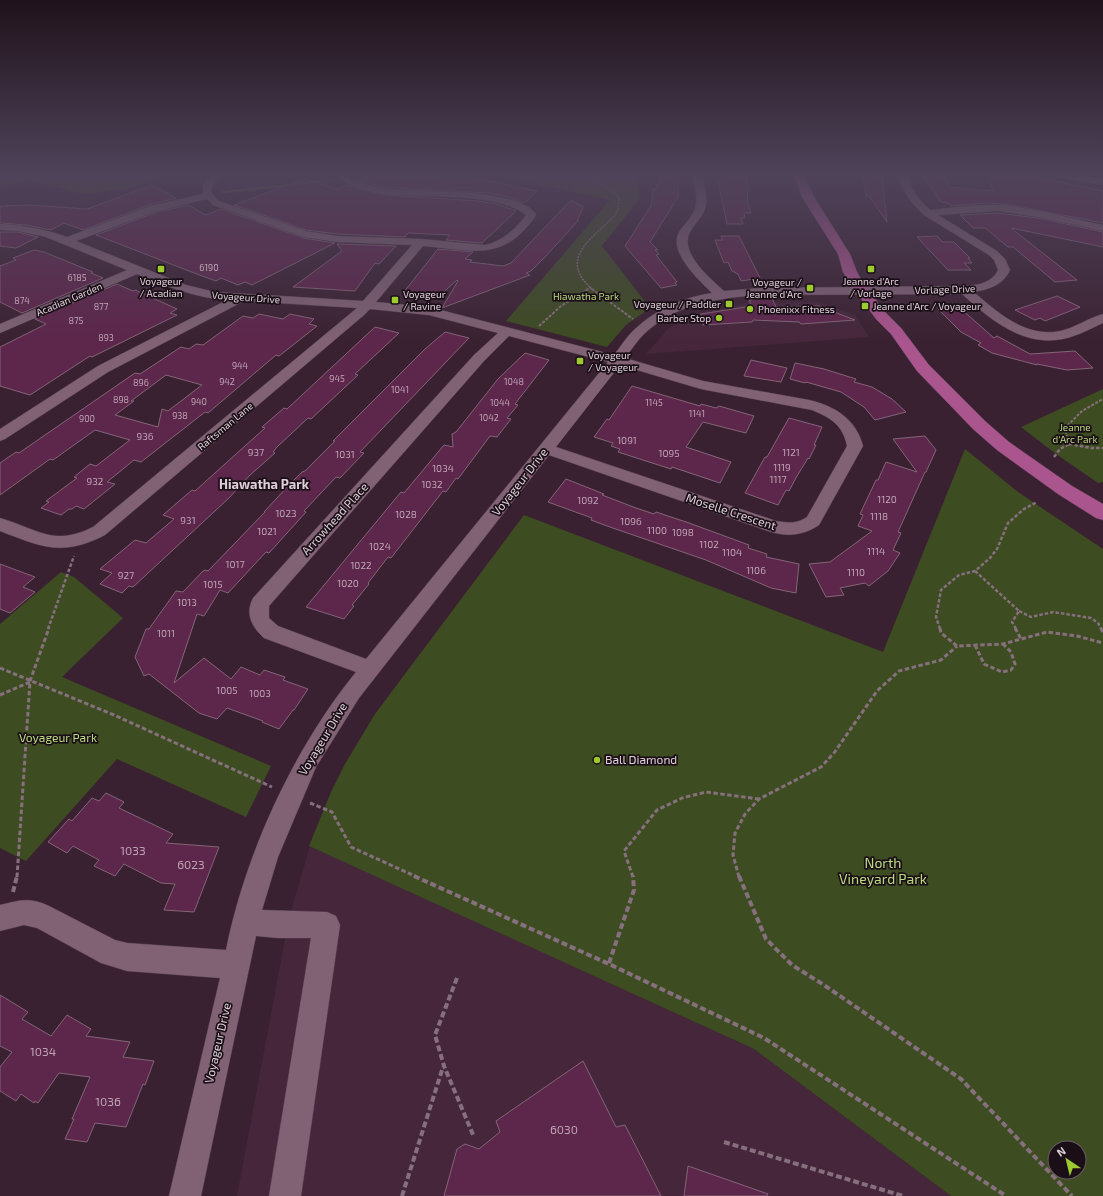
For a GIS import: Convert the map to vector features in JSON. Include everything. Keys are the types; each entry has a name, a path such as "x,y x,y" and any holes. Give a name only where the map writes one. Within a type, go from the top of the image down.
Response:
{"main road":[{"path":"829,231 844,254 850,272 880,316 896,331 924,368 979,425 1003,446 1038,472 1101,511"},
{"path":"844,254 862,271 884,299 892,316 896,331"}],"street":[{"name":"Voyageur Drive","path":"34,231 67,241 136,270 196,292 241,298 367,305 430,311 617,360"},
{"path":"67,241 93,231"},
{"path":"299,231 319,237 421,242 477,248 493,247 509,239 517,231"},
{"path":"686,231 682,245 683,250 689,261 721,296"},
{"name":"Vorlage Drive","path":"878,291 965,290 980,288 997,281 1002,276 1004,270 1003,265 993,253 957,231"},
{"name":"Raftsman Lane","path":"0,524 53,543 66,544 77,542 99,531 360,312 421,242"},
{"name":"Acadian Garden","path":"1,328 136,270"},
{"path":"965,290 1006,324 1038,335 1062,335 1103,318"},
{"name":"Voyageur Drive","path":"185,1196 226,1007 237,964 244,922 265,857 308,760 352,692 639,332 654,319 681,305 721,296 767,292 878,291"},
{"path":"0,436 103,369 241,298"},
{"name":"Arrowhead Place","path":"371,669 271,632 260,623 257,612 260,603 479,358 507,332"},
{"name":"Moselle Crescent","path":"546,449 774,527 797,529 806,526 813,521 855,446 854,437 850,428 838,417 809,404 701,385 617,360"},
{"path":"4,917 24,912 40,915 111,953 127,957 237,964"},
{"path":"244,922 278,925 327,925 285,1196"}],"path":[{"path":"599,231 584,245 579,253 577,263 580,273 591,287 633,319"},
{"path":"527,337 561,306 591,287"},
{"path":"1069,444 1065,428 1082,411 1103,399"},
{"path":"1054,457 1060,450 1069,444 1091,448 1103,448"},
{"path":"1037,502 1024,509 1008,523 997,549 990,558 975,571 959,575 941,590 936,617 941,633 957,646 1003,644 1047,632 1077,636 1103,643"},
{"path":"4,917 17,876 30,681 73,558 77,542"},
{"path":"975,571 1019,611 1031,617 1053,612 1091,618 1098,622 1103,633"},
{"path":"1019,611 1012,622 1021,639"},
{"path":"975,645 984,664 1002,672 1011,670 1015,664 1013,655 1003,644"},
{"path":"957,646 952,652 941,660 899,671 877,691 834,753 821,767 760,799 745,814 735,833 733,855 739,876 766,939 792,965 824,985 961,1079 1072,1196"},
{"path":"0,668 114,715 291,796 332,812 351,848 609,964 764,1038 1006,1196"},
{"path":"0,695 30,681"},
{"path":"609,964 634,890 633,876 624,851 657,810 682,798 706,792 760,799"},
{"path":"457,978 435,1035 444,1066 474,1137"},
{"path":"402,1196 444,1066"},
{"path":"724,1142 903,1196"}],"shaded area":[{"path":"819,302 855,315 869,337 646,354 668,329 689,316 707,310 749,303"},
{"path":"310,846 754,1049 951,1196 237,1196 289,918"}],"green space":[{"name":"Hiawatha Park","path":"584,231 614,231 602,246 650,308 626,325 607,347 506,321"},
{"name":"Jeanne d'Arc Park","path":"1103,389 1103,482 1098,483 1056,454 1021,427"},
{"name":"North Vineyard Park","path":"965,449 1018,492 1103,549 1103,1196 951,1196 754,1049 309,846 331,792 345,764 375,714 524,515 883,652"},
{"name":"Voyageur Park","path":"61,572 74,577 123,618 62,677 271,766 246,817 117,759 26,861 0,848 0,624"}],"building":[{"path":"107,231 283,231 304,238 335,243 252,285 245,282 238,285 221,278 216,281 96,235"},
{"path":"312,231 495,231 482,243 446,240 450,235 408,233 405,237 337,234"},
{"path":"542,231 569,231 531,271 526,273 530,275 442,308 458,281 457,280 437,298 403,293 438,249 473,252 465,259 472,260 470,262 503,266 511,263"},
{"path":"635,231 657,231 650,242 658,250 655,250 659,254 656,255 677,282 675,283 677,285 661,288 625,246"},
{"path":"988,231 1015,231 1077,280 1055,282 1013,247 1008,247"},
{"path":"1025,231 1097,231 1103,232 1103,247"},
{"path":"0,232 18,232 38,237 16,248 0,246"},
{"path":"721,236 739,236 760,278 741,281 738,274 732,271 728,262 724,263 715,240 723,240"},
{"path":"937,236 943,242 954,242 970,258 968,258 972,263 964,263 971,270 948,270 917,237"},
{"path":"337,244 396,246 379,264 375,263 355,291 293,287 342,251"},
{"path":"34,250 44,252 93,272 91,273 103,278 22,313 0,302 0,266 16,260 13,258"},
{"path":"117,284 133,291 135,290 177,309 170,313 177,315 92,357 90,356 30,395 0,386 0,347 46,324 35,319"},
{"path":"761,296 771,296 776,307 818,306 855,320 801,324 799,322 753,320 752,322 703,325 701,314 752,306 749,301"},
{"path":"1057,296 1080,307 1045,321 1040,318 1035,320 1015,310"},
{"path":"960,308 994,338 997,336 1030,354 1075,351 1093,368 1067,370 1037,365 992,353 978,345 981,343 961,332 938,309"},
{"path":"259,314 283,319 290,314 314,319 309,324 317,326 279,356 276,355 208,413 205,412 141,462 134,460 107,482 115,484 84,509 76,506 61,515 41,508 49,502 46,501 77,478 74,477 90,464 96,466 130,440 95,430 53,460 50,459 0,495 0,463 16,452 19,453 135,373 140,374 181,347 189,349 196,344 203,345 243,316 253,318","holes":["166,375 202,385 168,411 162,409 158,427 115,415"]},
{"path":"375,327 399,333 355,374 358,375 311,419 308,418 277,447 273,452 275,453 249,476 229,498 133,587 129,586 122,593 100,584 112,573 100,569 135,540 146,543 174,519 163,515 192,490 195,491 265,428 262,427 284,408 287,409"},
{"path":"445,332 469,338 360,452 364,453 340,478 336,477 304,511 306,512 269,553 266,552 228,593 220,590 204,616 197,614 174,683 204,658 231,679 241,667 260,675 264,670 285,677 283,680 308,689 279,729 262,722 263,721 227,708 217,719 199,713 149,674 144,676 135,657 146,629 149,629 176,591 183,592 202,572 205,570 208,571 289,485 335,441 333,441 425,349"},
{"path":"525,353 549,360 515,404 518,405 507,418 511,419 497,437 490,436 458,479 456,478 446,492 443,491 391,558 388,557 352,605 354,606 344,619 306,607 401,492 404,493 444,445 453,447 452,434 456,432 498,379"},
{"path":"751,360 787,368 781,382 744,376"},
{"path":"795,363 824,369 856,379 854,382 872,387 892,399 906,412 875,420 864,407 841,392 790,379"},
{"path":"632,386 700,406 701,404 716,408 719,406 754,416 746,433 703,422 686,447 731,462 720,483 672,467 671,469 618,452 620,449 611,446 613,443 594,437 607,419 609,420"},
{"path":"789,418 822,427 814,445 816,445 809,459 808,458 789,491 786,490 778,505 745,493"},
{"path":"925,436 936,450 898,532 901,533 893,550 900,553 888,571 869,586 865,583 840,588 844,595 826,597 809,564 830,562 872,531 858,526 863,515 860,514 886,462 917,472 893,439"},
{"path":"566,479 636,508 654,514 656,512 749,545 748,548 767,554 766,557 799,564 796,593 771,588 706,560 607,526 591,520 592,518 548,502"},
{"path":"0,564 35,577 23,587 35,592 10,613 0,609"},
{"path":"106,793 124,802 119,808 173,834 166,843 219,847 194,912 164,910 175,884 161,883 124,864 115,876 94,866 99,860 73,846 67,853 48,842 69,819 72,821 92,798 99,801"},
{"path":"0,995 28,1012 22,1019 51,1036 67,1015 91,1029 86,1036 130,1042 123,1057 154,1061 126,1127 95,1123 87,1142 65,1139 90,1077 59,1073 38,1103 35,1101 34,1103 21,1094 16,1101 0,1091 0,1067 12,1052 0,1046"},
{"path":"583,1061 616,1127 625,1125 661,1196 444,1196 457,1149 465,1144 479,1149 500,1132 496,1121"},
{"path":"688,1166 768,1194 767,1196 684,1196"}],"place":[{"name":"Voyageur / Acadian","path":"161,269"},
{"name":"Jeanne d'Arc / Vorlage","path":"871,269"},
{"name":"Voyageur / Jeanne d'Arc","path":"810,288"},
{"name":"Voyageur / Ravine","path":"395,300"},
{"name":"Voyageur / Paddler","path":"729,304"},
{"name":"Jeanne d'Arc / Voyageur","path":"865,306"},
{"name":"Phoenixx Fitness","path":"750,309"},
{"name":"Barber Stop","path":"719,318"},
{"name":"Voyageur / Voyageur","path":"580,361"},
{"name":"Ball Diamond","path":"597,760"}],"district":[{"name":"Hiawatha Park","path":"264,484"}]}
